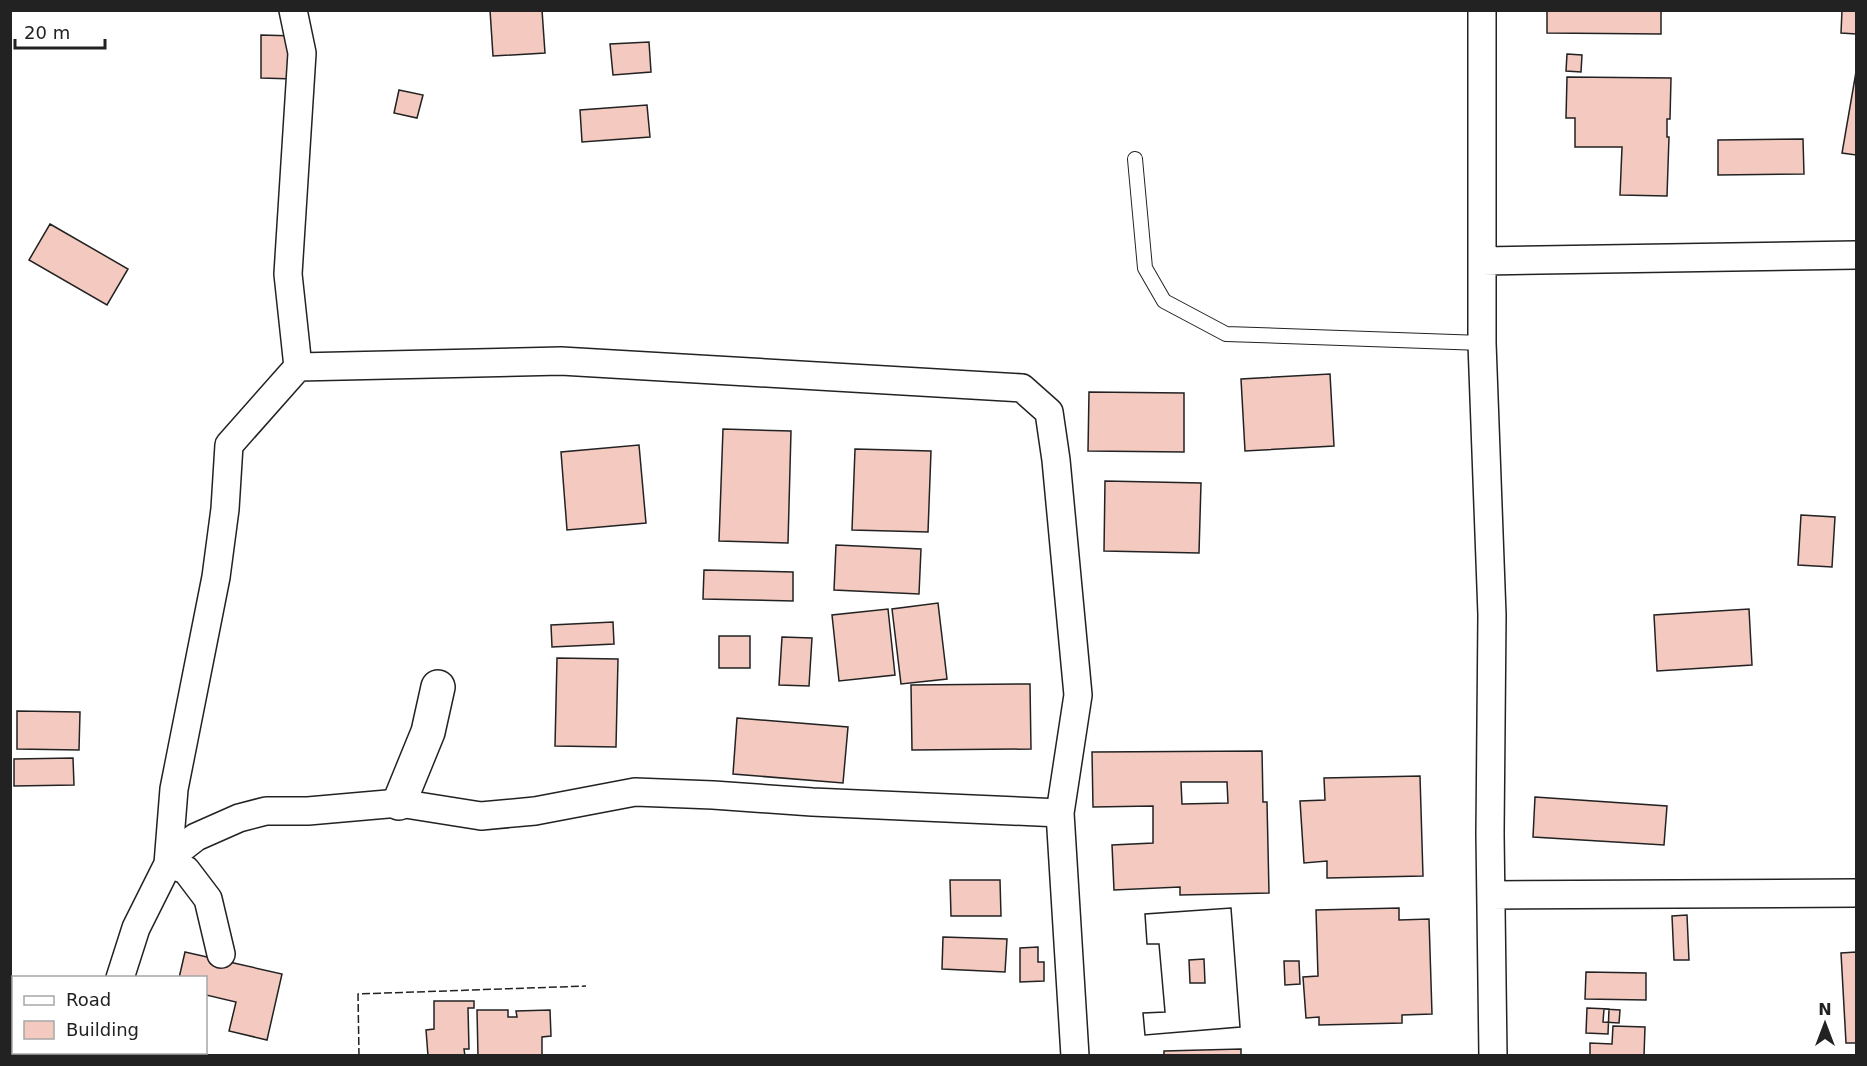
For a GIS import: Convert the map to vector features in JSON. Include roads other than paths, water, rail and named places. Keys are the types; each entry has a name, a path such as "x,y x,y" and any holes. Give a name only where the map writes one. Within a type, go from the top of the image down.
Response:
{"street":[{"path":"293,10 302,53 288,274 298,367"},
{"path":"1482,10 1482,343 1492,615 1493,1056"},
{"path":"1483,261 1857,255"},
{"path":"168,864 174,789 216,578 225,509 229,445 298,367 561,361 1022,388 1049,412 1056,460 1078,695 1060,813 1075,1056"},
{"path":"399,804 428,732 438,687"},
{"path":"121,976 136,928 168,864 178,851 196,837 248,816 266,812 308,812 399,804 481,816 535,812 635,792 1060,813"},
{"path":"168,864 186,870 208,899 221,954"},
{"path":"1491,895 1857,893"}],"lane":[{"path":"1135,159 1145,268 1164,301 1226,334 1482,343"}]}
